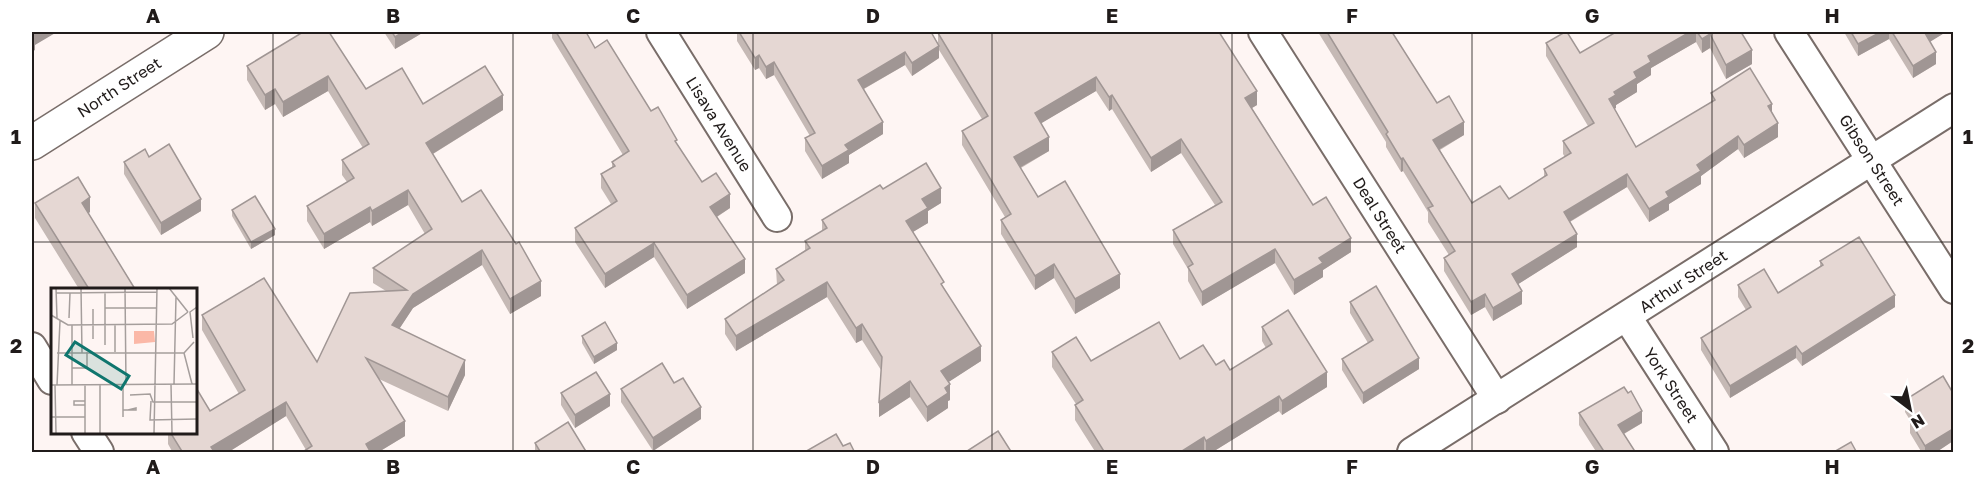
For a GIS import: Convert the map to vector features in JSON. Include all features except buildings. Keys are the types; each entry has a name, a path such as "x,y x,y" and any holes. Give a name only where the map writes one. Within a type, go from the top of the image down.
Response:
{"street":[{"name":"North Street","path":"32,143 207,32"},
{"name":"Lisava Avenue","path":"661,32 777,217"},
{"name":"Deal Street","path":"1263,32 1497,399"},
{"name":"Gibson Street","path":"1789,32 1953,288"},
{"name":"Arthur Street","path":"1412,453 1953,108"},
{"name":"York Street","path":"1628,317 1714,453"},
{"path":"32,347 51,378"},
{"path":"87,433 99,453"}]}
